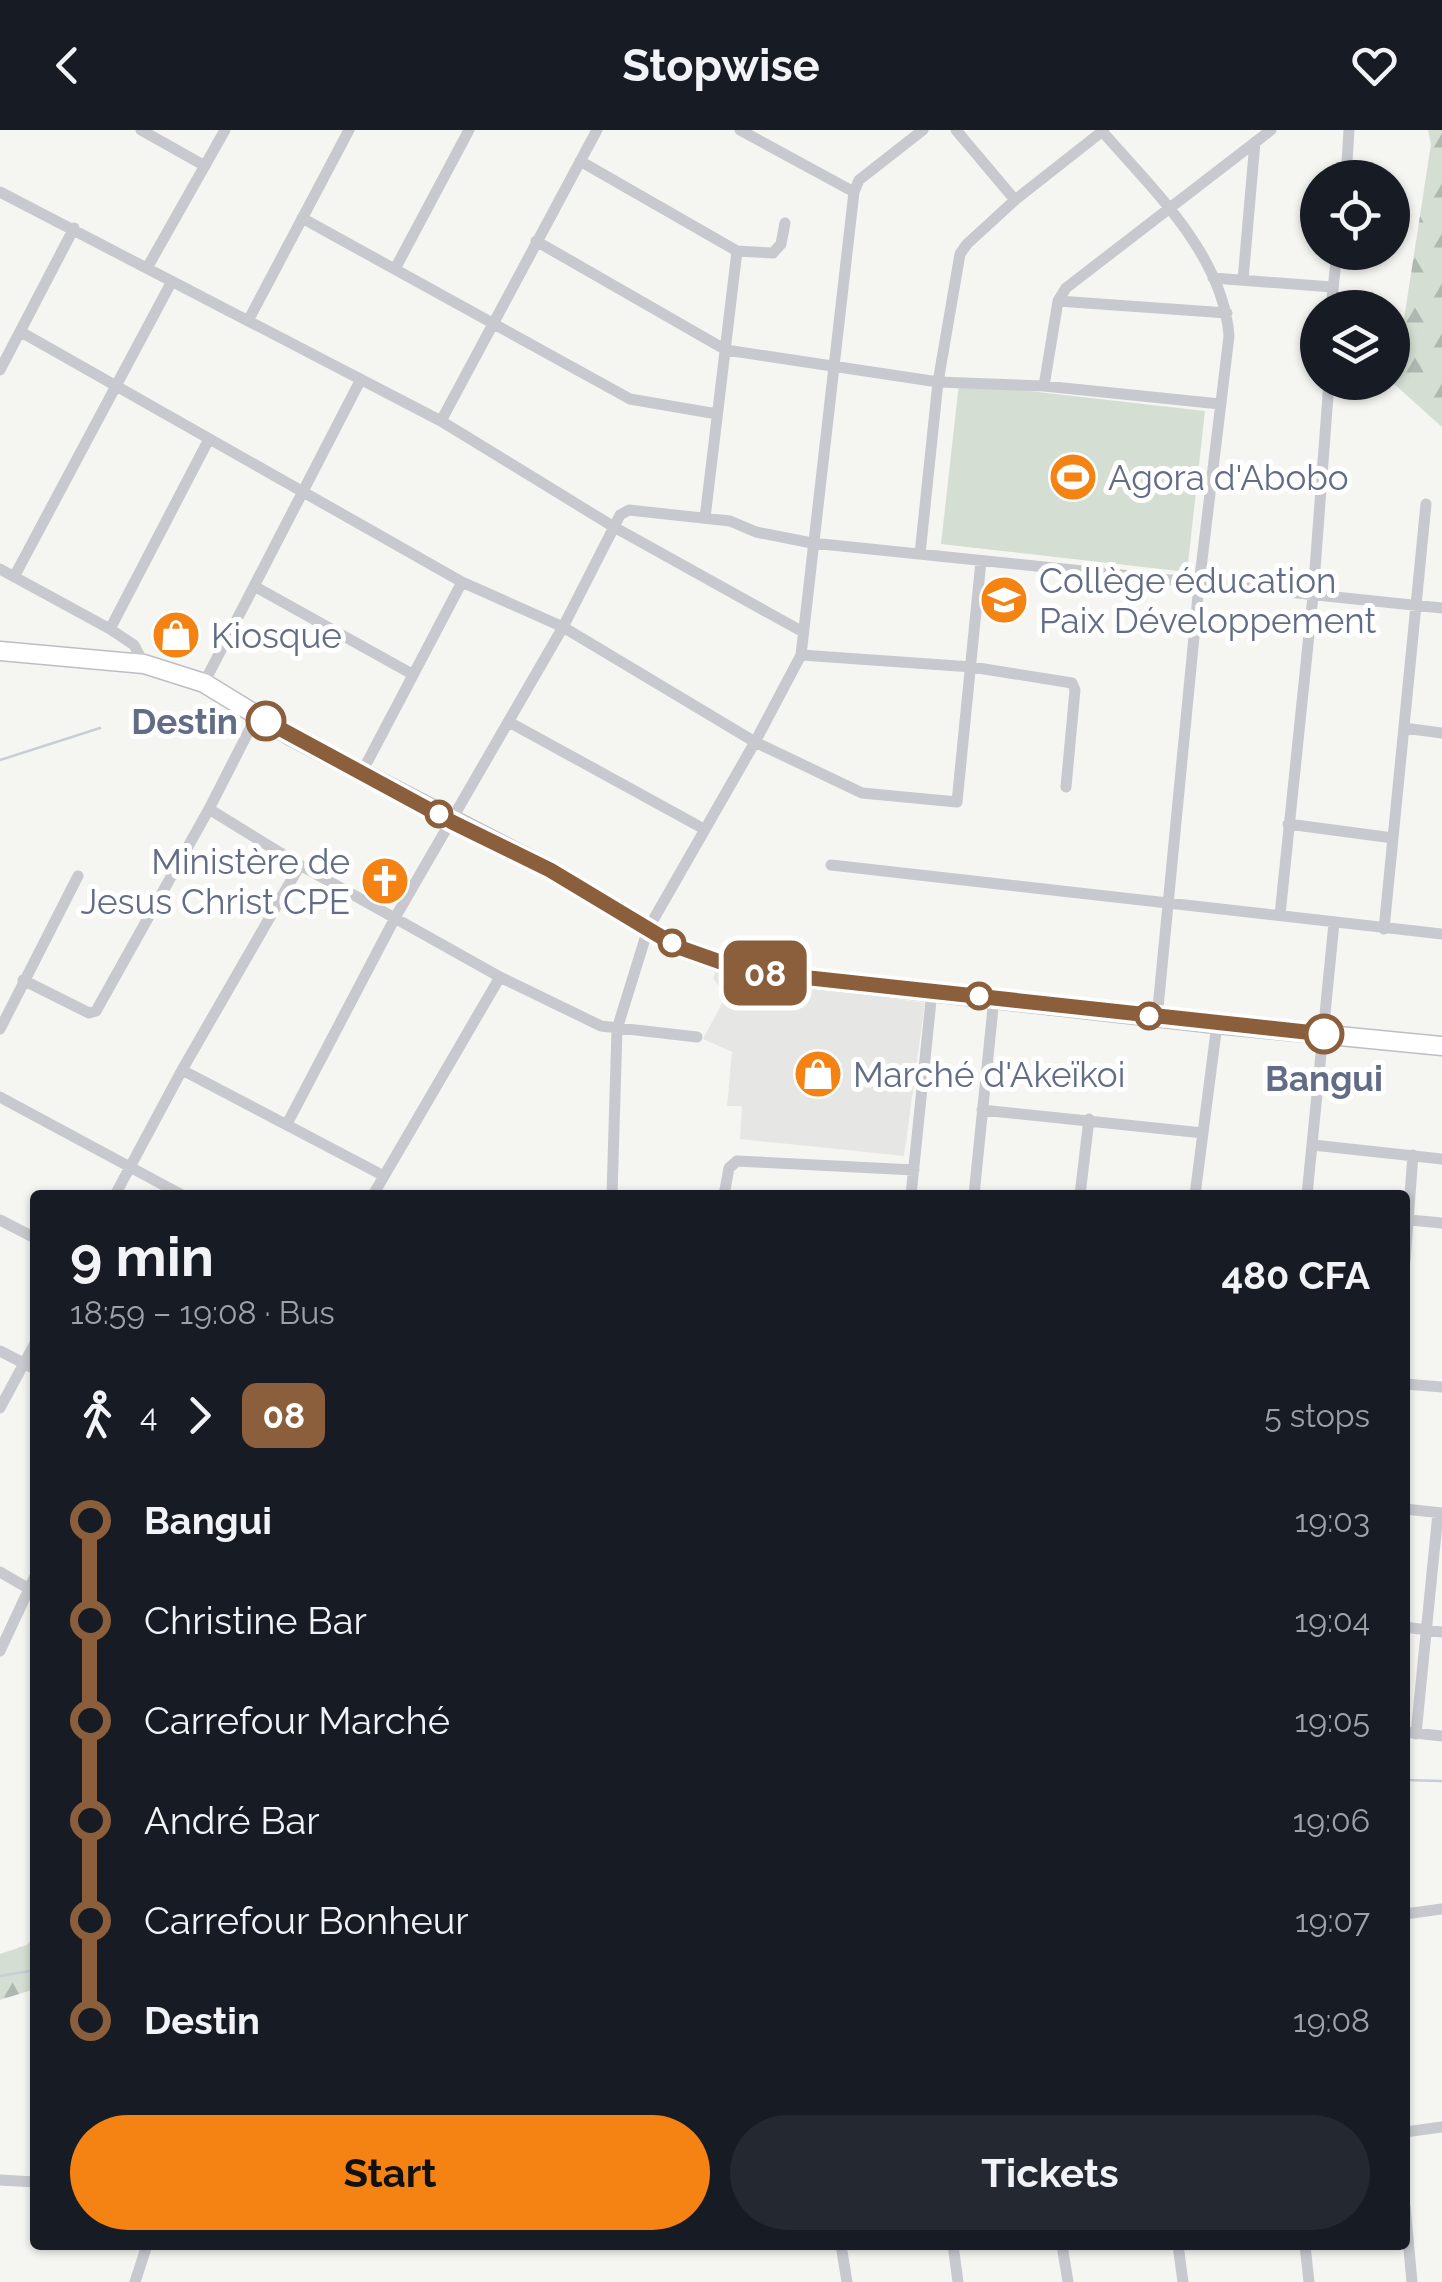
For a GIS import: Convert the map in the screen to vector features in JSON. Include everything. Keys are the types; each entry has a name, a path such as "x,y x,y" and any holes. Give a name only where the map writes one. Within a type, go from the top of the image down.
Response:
{"street":[{"path":"141,130 205,166"},
{"path":"147,268 225,130"},
{"path":"249,319 349,130"},
{"path":"396,267 469,130"},
{"path":"441,420 597,130"},
{"path":"740,130 854,192"},
{"path":"612,1190 617,1029 648,928 800,654 854,192 859,180 923,130"},
{"path":"956,130 1016,200"},
{"path":"920,554 938,382 960,254 1016,200 1103,130 1171,210 1200,252 1227,313 1229,336 1199,586 1157,1018"},
{"path":"1044,386 1058,300 1066,288 1270,130"},
{"path":"1347,160 1349,130"},
{"path":"1243,280 1256,142"},
{"path":"580,160 737,252 773,253 781,244 784,222"},
{"path":"0,192 441,420 614,527 803,632"},
{"path":"302,218 630,400 717,414"},
{"path":"0,370 74,228"},
{"path":"536,241 726,350 938,382 1044,386 1220,404"},
{"path":"706,518 737,252"},
{"path":"1332,290 1334,270"},
{"path":"1212,278 1332,287"},
{"path":"14,577 172,281"},
{"path":"1058,300 1227,313"},
{"path":"21,332 462,582 563,627 754,742 862,793 957,802 981,561"},
{"path":"204,682 360,380"},
{"path":"1280,916 1313,596 1328,400"},
{"path":"110,629 208,439"},
{"path":"1384,929 1426,504"},
{"path":"287,1124 396,916 563,627 620,515 629,510 730,521 756,532 812,543 1199,586 1442,608"},
{"path":"0,569 110,629 134,645 144,664"},
{"path":"362,772 462,582"},
{"path":"254,586 412,674"},
{"path":"0,651 144,664 204,682 452,822 550,870 678,947 746,971 1442,1046"},
{"path":"800,654 972,667 1074,686 1066,787"},
{"path":"23,980 89,1013 96,1011 257,715"},
{"path":"509,722 704,829"},
{"path":"1404,728 1442,733"},
{"path":"209,809 500,977 602,1026 697,1037"},
{"path":"1288,824 1393,838"},
{"path":"118,1190 300,865"},
{"path":"831,865 1442,934"},
{"path":"0,1028 78,876"},
{"path":"1308,1190 1334,923"},
{"path":"376,1190 500,977"},
{"path":"912,1190 932,991"},
{"path":"974,1190 994,998"},
{"path":"1196,1190 1217,1024"},
{"path":"182,1070 384,1176"},
{"path":"0,1097 173,1190"},
{"path":"982,1110 1202,1133"},
{"path":"1081,1190 1088,1119"},
{"path":"1313,1146 1442,1158"},
{"path":"1413,1156 1410,1220 1442,1224"},
{"path":"725,1190 729,1168 737,1162 914,1170"},
{"path":"0,1220 30,1235"},
{"path":"0,1351 29,1367 0,1408"},
{"path":"1410,1384 1442,1387"},
{"path":"1410,1510 1440,1513 1428,1630 1411,1733 1442,1736"},
{"path":"0,1572 30,1589"},
{"path":"0,1651 30,1594"},
{"path":"1410,1628 1442,1632"},
{"path":"1410,1913 1442,1909"},
{"path":"1410,2131 1442,2127"},
{"path":"0,2180 30,2182"},
{"path":"134,2282 145,2250"},
{"path":"843,2250 847,2282"},
{"path":"954,2250 958,2282"},
{"path":"1063,2250 1068,2282"},
{"path":"1179,2250 1183,2282"},
{"path":"1306,2250 1309,2282"},
{"path":"1409,2250 1412,2282"}],"shaded area":[{"path":"718,964 739,977 925,1003 904,1156 740,1139 742,1106 727,1106 732,1052 703,1039 726,996 713,978"}],"green space":[{"path":"1428,130 1442,130 1442,427 1410,398 1408,290 1431,144"},
{"name":"Agora d'Abobo","path":"959,383 1205,411 1187,572 941,544"},
{"path":"30,1941 30,1991 0,2000 0,1954"}],"waterway":[{"path":"0,760 100,728"},
{"path":"1410,1780 1442,1781"},
{"path":"0,1976 30,1971"}],"bus line":[{"name":"08","path":"266,721 452,822 550,870 678,947 746,971 1324,1034"}],"place":[{"name":"Agora d'Abobo","path":"1073,477"},
{"name":"Collège éducation Paix Développement","path":"1004,600"},
{"name":"Kiosque","path":"176,635"},
{"name":"Destin","path":"266,721"},
{"name":"Ministère de Jesus Christ CPE","path":"385,881"},
{"name":"Bangui","path":"1324,1034"},
{"name":"Marché d'Akeïkoi","path":"818,1074"}]}
